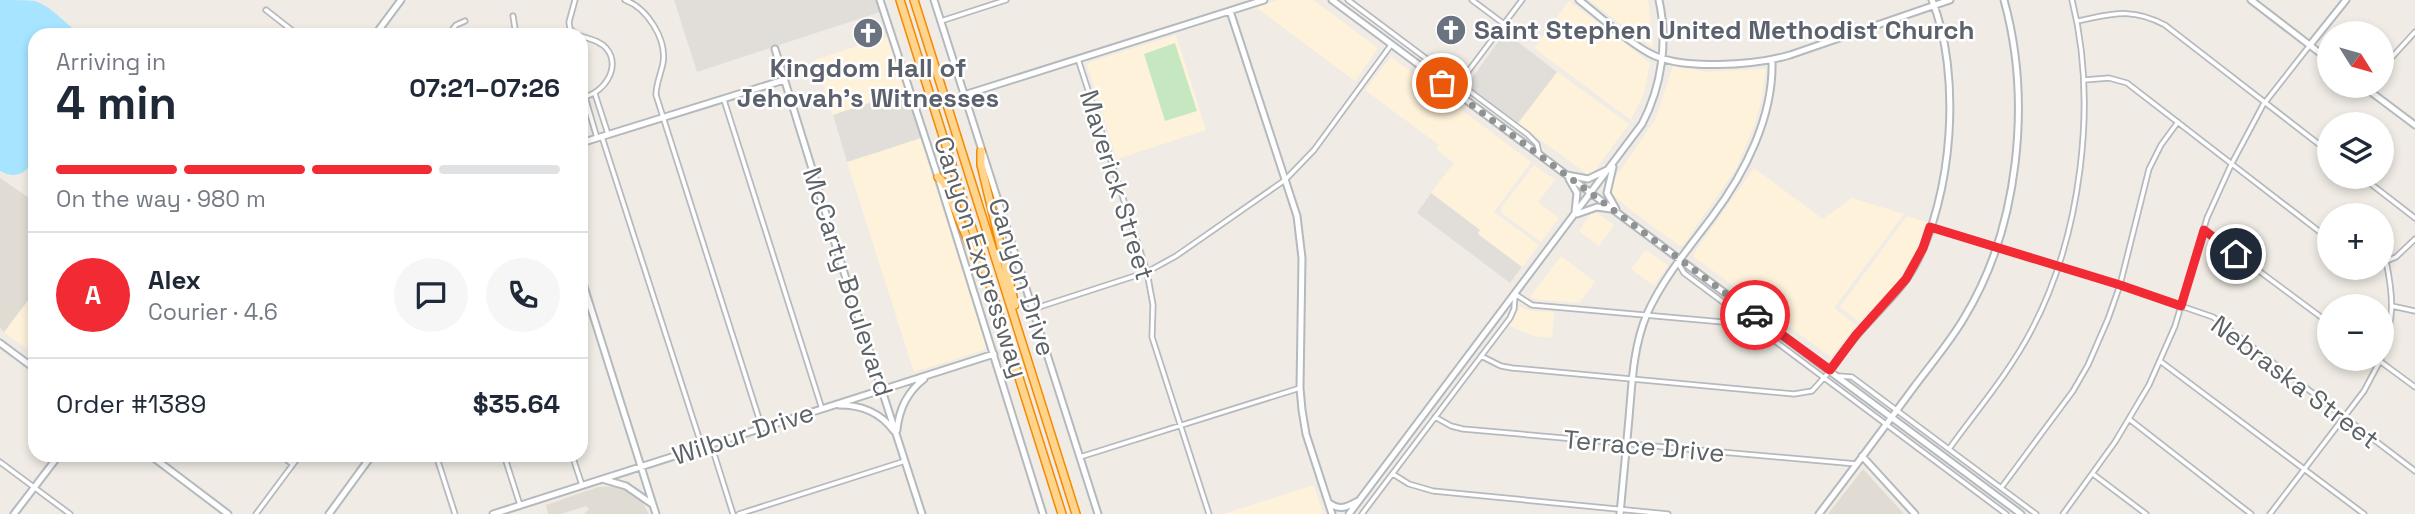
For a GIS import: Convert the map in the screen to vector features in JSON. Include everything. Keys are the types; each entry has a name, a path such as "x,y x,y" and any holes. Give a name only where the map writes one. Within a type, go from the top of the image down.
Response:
{"highway":[{"name":"Canyon Expressway","path":"900,0 1061,514"},
{"name":"Canyon Expressway","path":"914,0 1076,514"},
{"path":"981,151 981,165 1026,342 1025,350"},
{"path":"938,177 944,183 990,288"}],"main road":[{"path":"380,28 401,0"},
{"name":"Canyon Drive","path":"880,0 1043,514"},
{"name":"Canyon Drive","path":"934,0 1098,514"},
{"path":"964,95 1264,0"},
{"path":"1332,0 2021,514"},
{"path":"1579,0 1649,53 1662,58 1727,65 1772,60 1933,3 1950,0"},
{"path":"1349,514 1639,127 1648,111 1662,58 1659,0"},
{"path":"1819,514 1964,320 1985,278 2002,226 2014,170 2018,117 2017,68 2004,0"},
{"path":"2251,0 2317,51"},
{"path":"2310,45 2346,0"},
{"path":"1830,370 1856,335 1906,279 1923,248 1930,227 1945,165 1950,110 1947,56 1933,3"},
{"path":"1230,11 1297,216 1302,258 1300,388 1306,434 1332,514"},
{"name":"McCarty Boulevard","path":"775,49 922,514"},
{"path":"1620,511 1632,379 1636,349 1646,315 1661,286 1729,194 1749,156 1766,107 1772,60"},
{"path":"588,141 784,80"},
{"path":"2381,98 2415,125"},
{"path":"1566,175 1588,179 1612,166"},
{"path":"1612,166 1607,192 1616,211"},
{"path":"1566,175 1577,193 1574,215"},
{"path":"1574,215 1597,207 1616,211"},
{"path":"588,299 656,514"},
{"path":"0,343 28,364"},
{"name":"Wilbur Drive","path":"493,514 994,354"},
{"path":"896,433 901,410 908,395 932,374"},
{"path":"834,405 851,405 868,410 885,420 896,433"},
{"path":"1862,456 1915,514"},
{"path":"14,514 54,462"},
{"path":"159,462 224,513"},
{"path":"329,514 367,462"},
{"path":"602,479 634,490 654,506"},
{"path":"1328,502 1340,509 1361,499"}],"street":[{"path":"570,28 575,0"},
{"path":"625,0 637,7 651,22 663,50 663,65 656,95 762,428"},
{"path":"941,21 1006,0"},
{"path":"1348,0 1532,138 1537,144 1539,155"},
{"path":"1472,0 1504,24"},
{"path":"1453,92 1522,0"},
{"path":"1949,449 2022,347 2043,307 2058,266 2071,216 2079,169 2083,120 2083,80 2072,0"},
{"path":"266,10 289,28"},
{"path":"2077,21 2128,12 2149,16 2165,25 2317,143"},
{"path":"513,16 515,28"},
{"path":"454,28 466,21"},
{"path":"2394,55 2415,32"},
{"path":"588,39 600,44 611,55 612,63 608,79 596,93 588,95"},
{"path":"1032,309 1147,272 1176,256 1285,180 1314,150 1391,45"},
{"path":"2063,514 2093,474 2149,385 2175,326 2204,230 2231,165 2264,103 2310,45"},
{"name":"Maverick Street","path":"1078,59 1147,272 1153,305 1152,337 1209,514"},
{"path":"2083,80 2109,78 2127,83 2317,230"},
{"path":"596,93 602,136"},
{"path":"724,100 822,408"},
{"path":"588,107 602,136 702,447"},
{"path":"2001,488 2073,391 2088,365 2120,285 2149,169 2161,145 2178,122"},
{"path":"2378,189 2415,218"},
{"name":"Nebraska Street","path":"1930,227 2120,285 2213,317 2415,471"},
{"path":"2204,230 2317,314"},
{"path":"2394,258 2415,239"},
{"path":"1679,261 1684,273 2006,514"},
{"path":"1515,293 1532,305 1723,322 1731,319 1742,306"},
{"path":"1362,514 1510,317 1514,309 1515,293"},
{"path":"2394,306 2415,311"},
{"path":"1481,356 1501,366 1512,368 1794,394 1812,390 1830,370"},
{"path":"2160,360 2364,514"},
{"path":"2394,370 2415,387"},
{"path":"2270,514 2364,391 2374,371"},
{"path":"1838,376 1852,377 2036,514"},
{"path":"1080,457 1300,388"},
{"name":"Terrace Drive","path":"1435,417 1463,429 1857,464"},
{"path":"2129,419 2251,514"},
{"path":"711,444 733,514"},
{"path":"0,461 70,514"},
{"path":"739,514 905,461"},
{"path":"289,462 293,465"},
{"path":"256,514 295,462"},
{"path":"438,462 455,514"},
{"path":"506,462 520,505"},
{"path":"574,462 582,485"},
{"path":"1392,474 1409,484 1433,491 1668,514"},
{"path":"2093,474 2146,514"},
{"path":"21,514 22,503"}],"shaded area":[{"path":"674,0 876,0 880,12 697,72"},
{"path":"1278,0 1313,0 1378,48 1355,81 1257,8"},
{"path":"1589,0 1648,0 1653,45 1650,46"},
{"path":"1569,1 1650,63 1644,93 1631,120 1534,48"},
{"path":"1505,32 1557,72 1518,123 1467,85"},
{"path":"1176,35 1206,130 1117,159 1087,65"},
{"path":"888,36 986,346 984,350 914,372 847,162 898,146 883,98 833,115 815,60"},
{"path":"1391,57 1531,162 1494,212 1539,245 1513,279 1478,234 1480,230 1431,193 1454,163 1436,149 1439,145 1365,90"},
{"path":"1673,66 1707,72 1766,69 1755,123 1736,169 1680,246 1610,192 1614,180 1655,120"},
{"path":"1557,72 1629,124 1592,174 1587,174 1518,123"},
{"path":"905,91 921,138 847,162 833,115"},
{"path":"1534,165 1555,180 1538,202 1559,218 1541,242 1502,213 1501,208"},
{"path":"1754,168 1823,219 1852,198 1904,214 1834,308 1856,325 1831,357 1694,257 1694,253"},
{"path":"0,178 28,197 28,300 4,332 0,328"},
{"path":"1431,193 1480,230 1478,234 1522,267 1510,283 1417,213"},
{"path":"1597,213 1614,225 1599,246 1579,231 1591,214"},
{"path":"1907,216 1926,222 1915,253 1893,288 1859,322 1840,307"},
{"path":"1646,250 1668,265 1654,286 1631,269"},
{"path":"1561,256 1595,282 1579,303 1530,297"},
{"path":"28,300 28,350 4,332"},
{"path":"1520,307 1532,311 1554,312 1552,338 1533,336 1508,325"},
{"path":"1863,469 1904,514 1828,514"},
{"path":"1314,485 1323,514 1223,514"},
{"path":"616,486 630,492 642,502 649,514 584,514 589,509 586,506 561,514 548,514 546,505 598,487"}],"green space":[{"path":"1175,43 1197,111 1165,121 1144,54"}],"water":[{"path":"0,0 35,1 53,11 73,28 28,28 28,168 16,175 0,171"}],"way so far":[{"path":"1442,83 1755,315"}],"place":[{"name":"Saint Stephen United Methodist Church","path":"1451,30"},
{"name":"Kingdom Hall of Jehovah's Witnesses","path":"868,33"}],"route":[{"path":"1755,315 1830,370 1856,335 1906,279 1923,248 1930,227 2181,306 2204,230 2236,254"}]}
